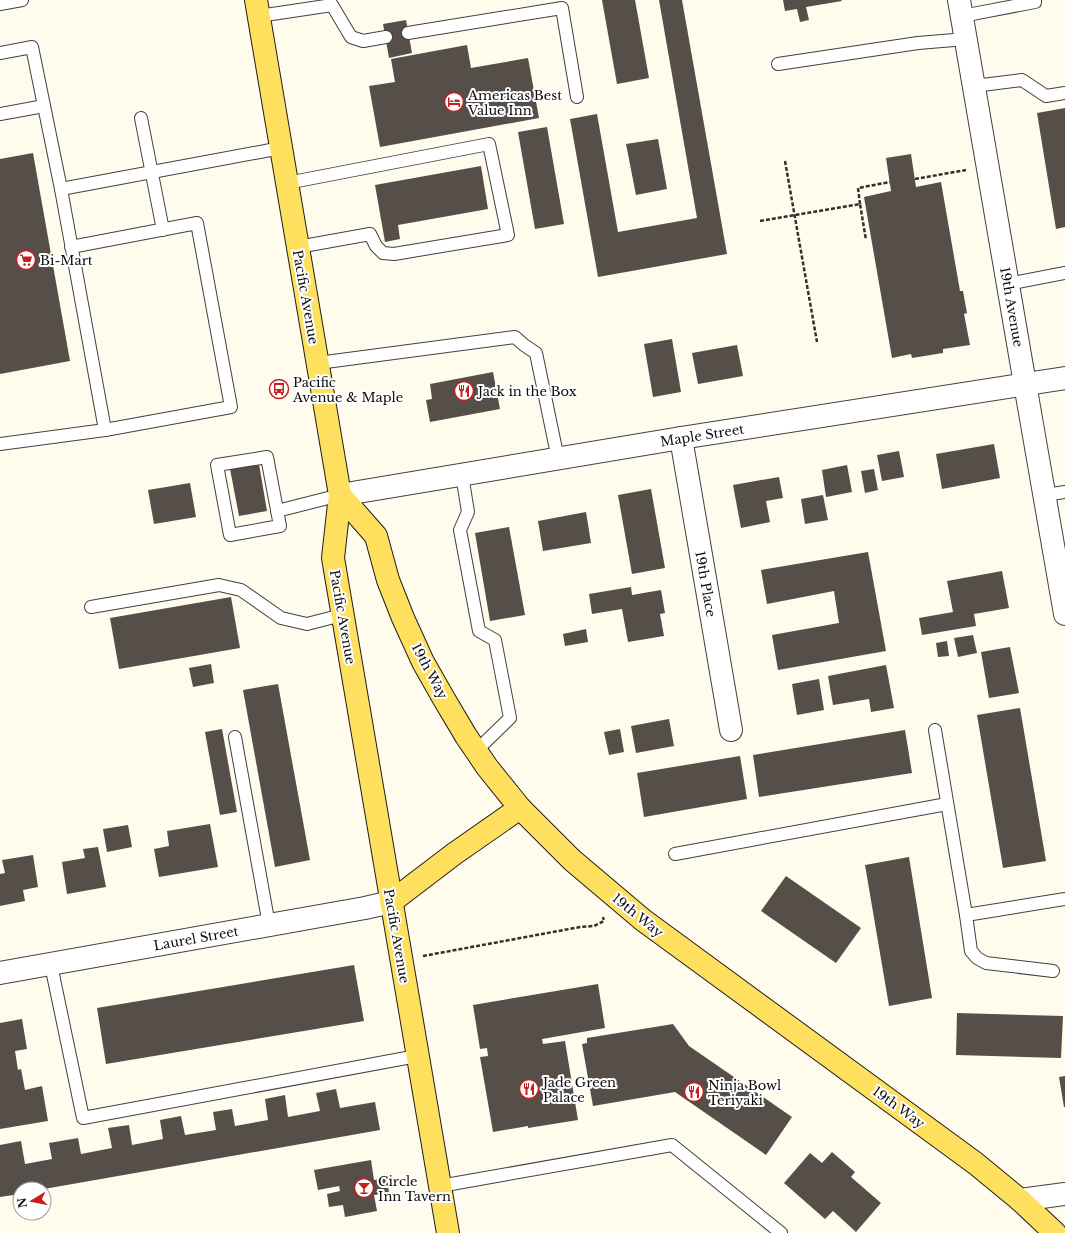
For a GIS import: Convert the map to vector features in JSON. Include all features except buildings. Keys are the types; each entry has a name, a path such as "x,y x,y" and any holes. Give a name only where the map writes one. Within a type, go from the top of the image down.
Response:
{"main road":[{"name":"Pacific Avenue","path":"257,8 340,495 333,558 448,1233"},
{"name":"19th Way","path":"340,495 376,536 391,586 403,618 423,662 476,751 520,808 572,860 669,940 968,1158 1020,1200 1055,1233"},
{"path":"391,902 454,854 520,808"}],"street":[{"name":"19th Avenue","path":"961,8 1025,384 1055,493 1065,614"},
{"name":"Maple Street","path":"340,495 681,438 1065,378"},
{"name":"19th Place","path":"681,438 731,730"},
{"name":"Laurel Street","path":"0,973 391,902"},
{"path":"1020,1200 1065,1194"}],"lane":[{"path":"0,4 14,0"},
{"path":"961,8 1035,2 1035,0"},
{"path":"257,8 333,3 351,37 363,41 386,37"},
{"path":"408,34 562,8 577,97"},
{"path":"778,64 918,43 966,39"},
{"path":"0,54 32,47 105,430"},
{"path":"974,86 1022,80 1046,96 1065,93"},
{"path":"0,114 44,106"},
{"path":"141,118 163,230"},
{"path":"287,183 489,144 508,235 394,254 383,253 376,246 370,234 298,247"},
{"path":"60,188 281,148"},
{"path":"0,444 105,430 231,407 197,223 71,247"},
{"path":"1007,284 1065,273"},
{"path":"318,363 515,337 536,353 558,459"},
{"path":"267,456 277,511 280,526 230,535 217,466 267,456"},
{"path":"462,475 468,512 460,530 479,631 495,640 510,718 476,751"},
{"path":"277,511 340,495"},
{"path":"91,607 219,584 241,590 281,618 307,624 342,615"},
{"path":"934,730 971,951 977,958 986,963 1053,971"},
{"path":"235,737 269,925"},
{"path":"675,854 947,804"},
{"path":"966,916 1065,899"},
{"path":"51,964 82,1118 418,1056"},
{"path":"440,1186 672,1145 781,1233"}],"path":[{"path":"785,161 817,342"},
{"path":"915,179 987,166"},
{"path":"866,240 858,188 890,182"},
{"path":"760,221 860,204"},
{"path":"401,960 580,927 594,926 604,921 602,909 613,895"}],"place":[{"name":"Americas Best Value Inn","path":"454,102"},
{"name":"Bi-Mart","path":"26,260"},
{"name":"Pacific Avenue & Maple","path":"279,389"},
{"name":"Jack in the Box","path":"464,391"},
{"name":"Jade Green Palace","path":"529,1089"},
{"name":"Ninja Bowl Teriyaki","path":"694,1092"},
{"name":"Circle Inn Tavern","path":"364,1188"}]}
